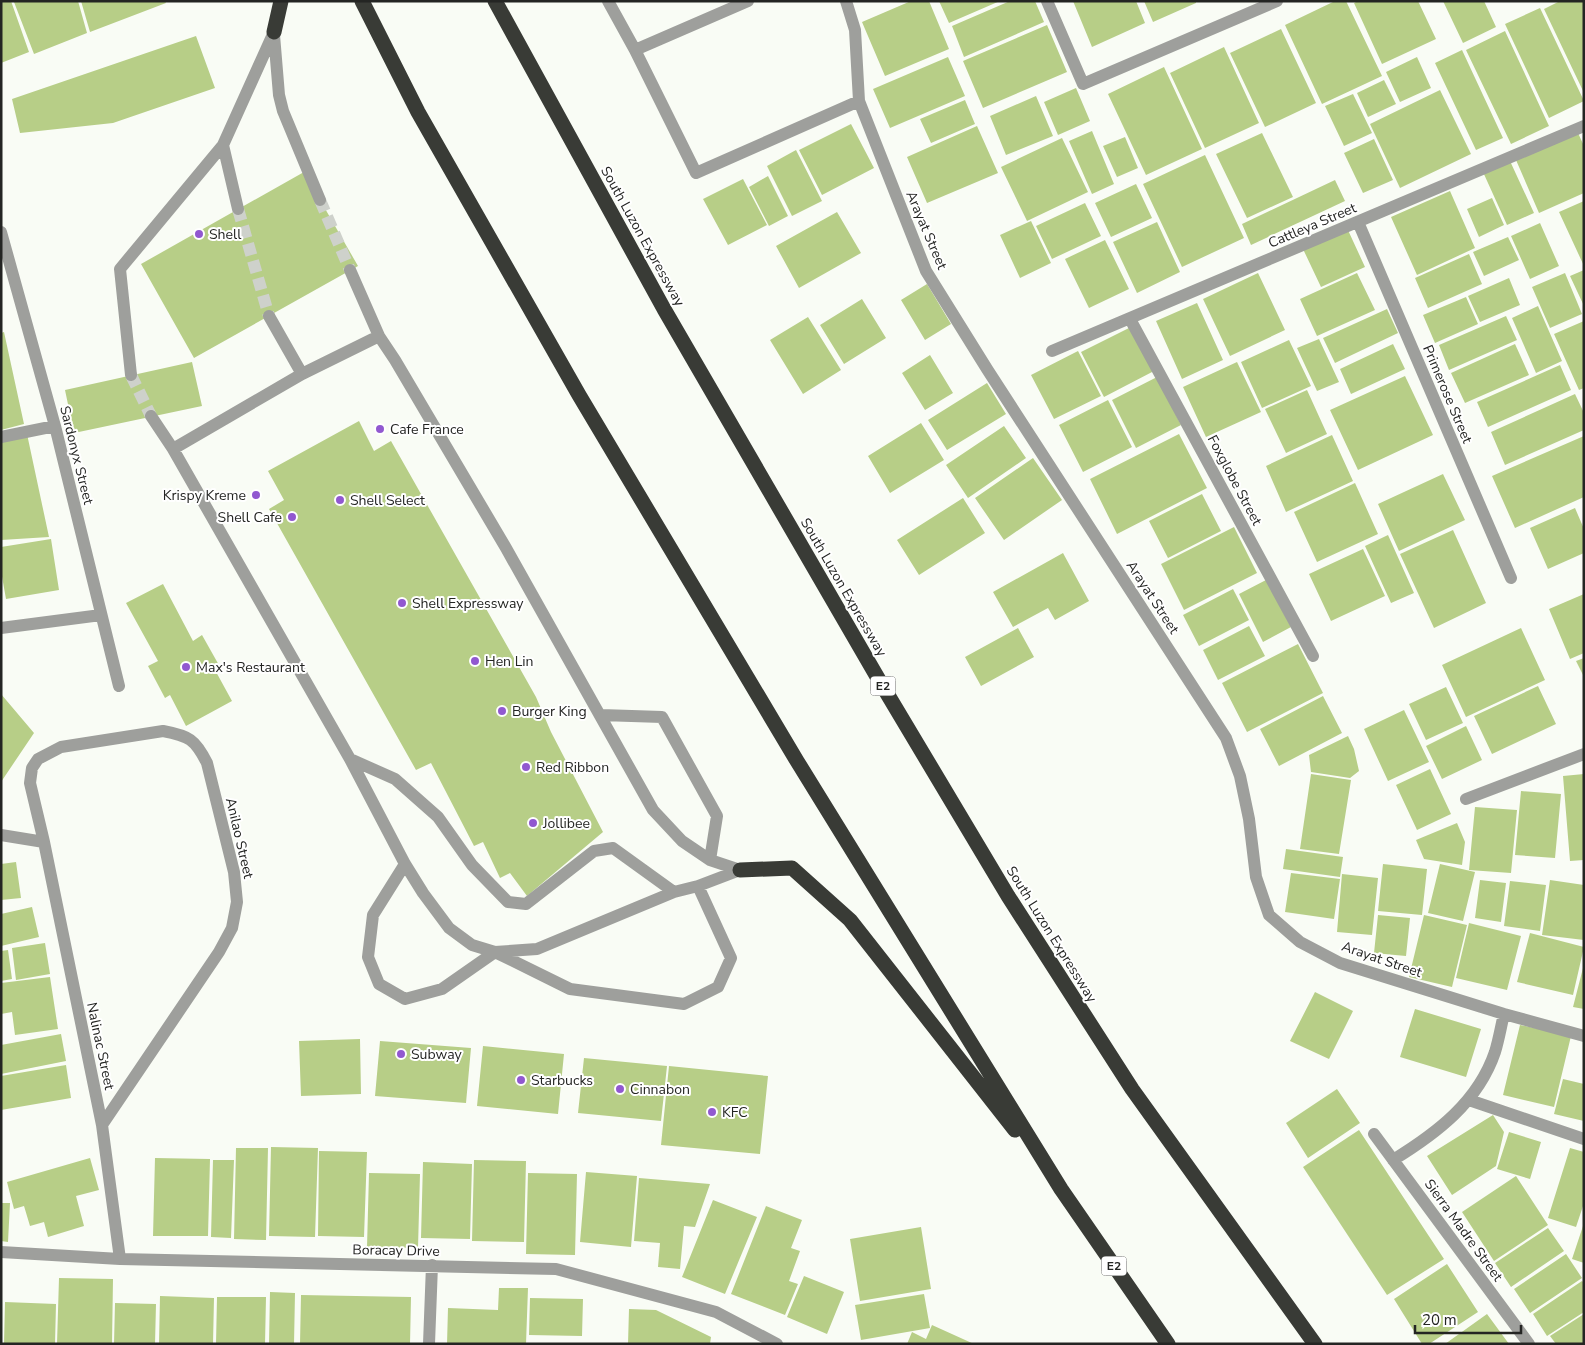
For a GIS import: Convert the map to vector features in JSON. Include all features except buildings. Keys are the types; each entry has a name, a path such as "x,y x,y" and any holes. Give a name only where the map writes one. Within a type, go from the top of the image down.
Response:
{"highway":[{"path":"274,32 281,1"},
{"name":"E2","path":"362,1 418,112 579,395 797,761 1061,1189 1168,1344"},
{"name":"South Luzon Expressway","path":"495,1 664,309 879,680 1008,896 1132,1089 1315,1344"},
{"path":"740,870 792,868 850,920 1061,1189"}],"street":[{"path":"608,1 635,50 696,173 859,101"},
{"path":"635,50 748,1"},
{"name":"Arayat Street","path":"846,1 855,30 859,101 926,271 992,377 1226,738 1240,776 1249,819 1256,877 1269,915 1300,942 1340,963 1504,1014 1584,1036"},
{"path":"1047,1 1083,84 1277,1"},
{"path":"131,375 120,270 223,145 274,32"},
{"path":"274,32 279,94 283,112 320,200"},
{"name":"Cattleya Street","path":"1052,351 1584,126"},
{"path":"223,145 238,209"},
{"name":"Primerose Street","path":"1358,222 1511,578"},
{"name":"Sardonyx Street","path":"1,232 55,426 119,686"},
{"path":"350,270 379,336 501,539 653,810 682,841 710,860 740,870"},
{"path":"269,316 302,374"},
{"name":"Foxglobe Street","path":"1130,319 1313,656"},
{"path":"173,449 302,374 379,336"},
{"path":"151,416 173,449 350,759 405,864 422,893 449,928 472,945 495,952 570,990 684,1004 718,987 731,958 698,886"},
{"path":"1,437 55,426"},
{"path":"1,628 101,614"},
{"path":"601,715 662,717 717,816 710,860"},
{"name":"Anilao Street","path":"30,784 32,768 38,758 61,747 163,731 191,739 207,763 234,872 237,902 232,928 219,952 102,1125"},
{"path":"1466,799 1584,754"},
{"path":"350,759 395,779 438,817 472,865 508,902 526,904 594,851 613,848 674,892"},
{"name":"Nalinac Street","path":"30,784 44,842 102,1125 120,1259"},
{"path":"1,835 44,842"},
{"path":"405,864 373,915 368,957 379,984 405,999 442,989 495,952 537,949 674,892 698,886 740,870"},
{"path":"1393,1160 1425,1140 1469,1100 1484,1077 1495,1052 1504,1014"},
{"path":"1469,1100 1584,1139"},
{"name":"Sierra Madre Street","path":"1374,1134 1529,1344"},
{"name":"Boracay Drive","path":"1,1252 120,1259 556,1269 716,1312 777,1344"},
{"path":"429,1344 432,1266"}],"tunnel":[{"path":"320,200 350,270"},
{"path":"238,209 269,316"},
{"path":"131,375 151,416"}],"place":[{"name":"Shell","path":"199,234"},
{"name":"Cafe France","path":"380,429"},
{"name":"Krispy Kreme","path":"256,495"},
{"name":"Shell Select","path":"340,500"},
{"name":"Shell Cafe","path":"292,517"},
{"name":"Shell Expressway","path":"402,603"},
{"name":"Hen Lin","path":"475,661"},
{"name":"Max's Restaurant","path":"186,667"},
{"name":"Burger King","path":"502,711"},
{"name":"Red Ribbon","path":"526,767"},
{"name":"Jollibee","path":"533,823"},
{"name":"Subway","path":"401,1054"},
{"name":"Starbucks","path":"521,1080"},
{"name":"Cinnabon","path":"620,1089"},
{"name":"KFC","path":"712,1112"}]}
